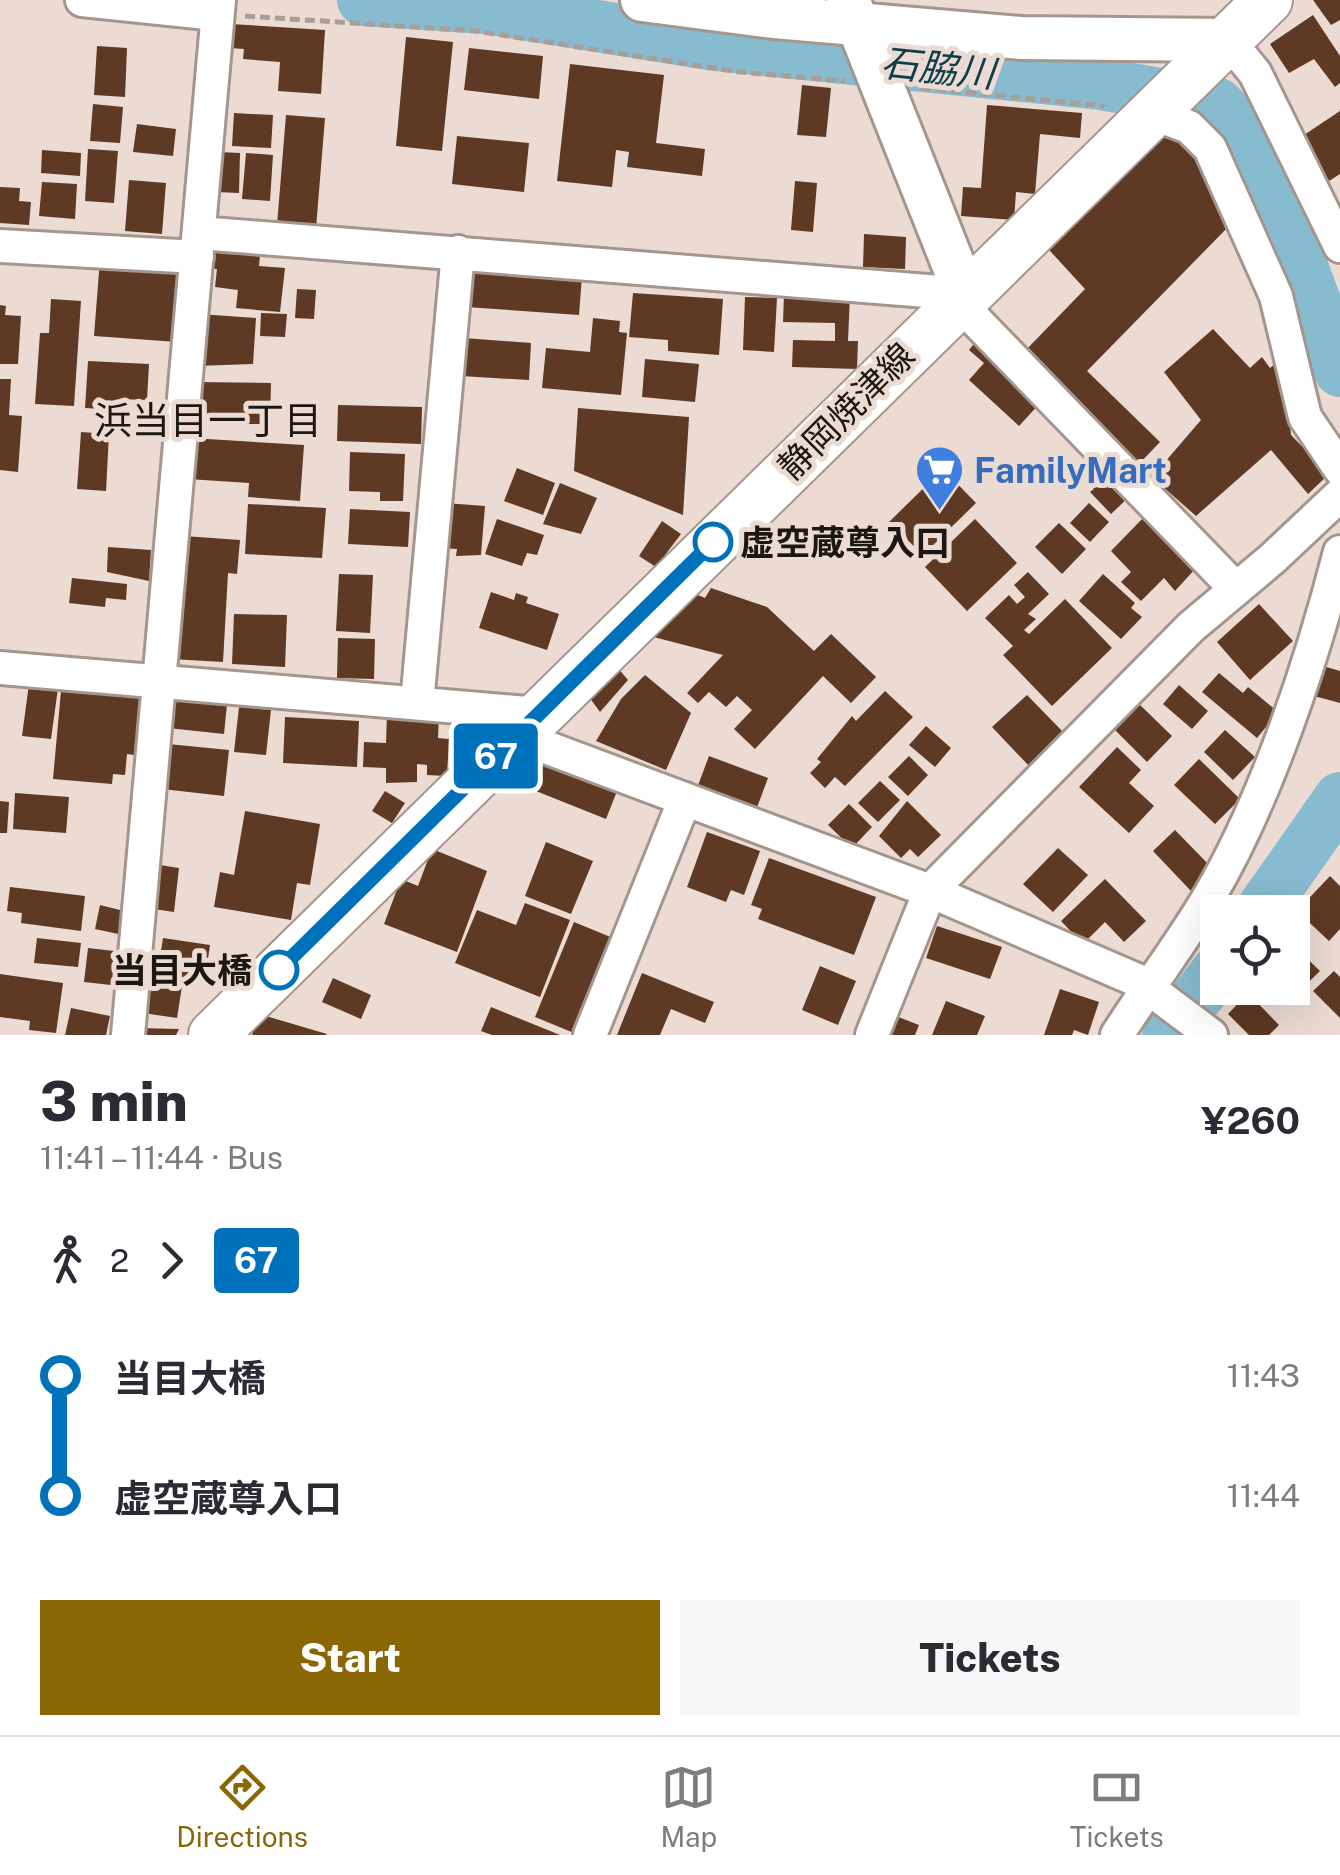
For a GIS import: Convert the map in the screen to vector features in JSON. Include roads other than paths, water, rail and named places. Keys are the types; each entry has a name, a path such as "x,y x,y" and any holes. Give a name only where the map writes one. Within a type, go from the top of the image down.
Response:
{"main road":[{"name":"静岡焼津線","path":"213,1035 961,298 1141,109 1215,52 1268,0"}],"street":[{"path":"82,0 218,7 128,1035"},
{"path":"642,0 1022,38 1215,52 1254,73 1340,246"},
{"path":"856,21 961,298 1236,590"},
{"path":"1141,109 1189,126 1210,148 1276,296 1306,416 1340,469"},
{"path":"0,246 198,245 458,252 961,298"},
{"path":"417,703 458,252"},
{"path":"872,1035 930,892 1191,626 1340,495"},
{"path":"1117,1035 1153,990 1211,894 1249,812 1295,698 1340,552"},
{"path":"0,668 417,703 528,725 685,799 930,892 1153,990 1208,1032"},
{"path":"590,1035 685,799"}],"waterway":[{"name":"石脇川","path":"363,0 486,8 715,45 1101,84 1218,104 1259,148 1340,371"},
{"name":"石脇川","path":"1272,895 1340,798"},
{"name":"石脇川","path":"1168,1035 1200,993"}],"place":[{"name":"FamilyMart","path":"939,512"},
{"name":"虚空蔵尊入口","path":"713,542"},
{"name":"当目大橋","path":"279,970"}],"district":[{"name":"浜当目一丁目","path":"208,420"}]}
